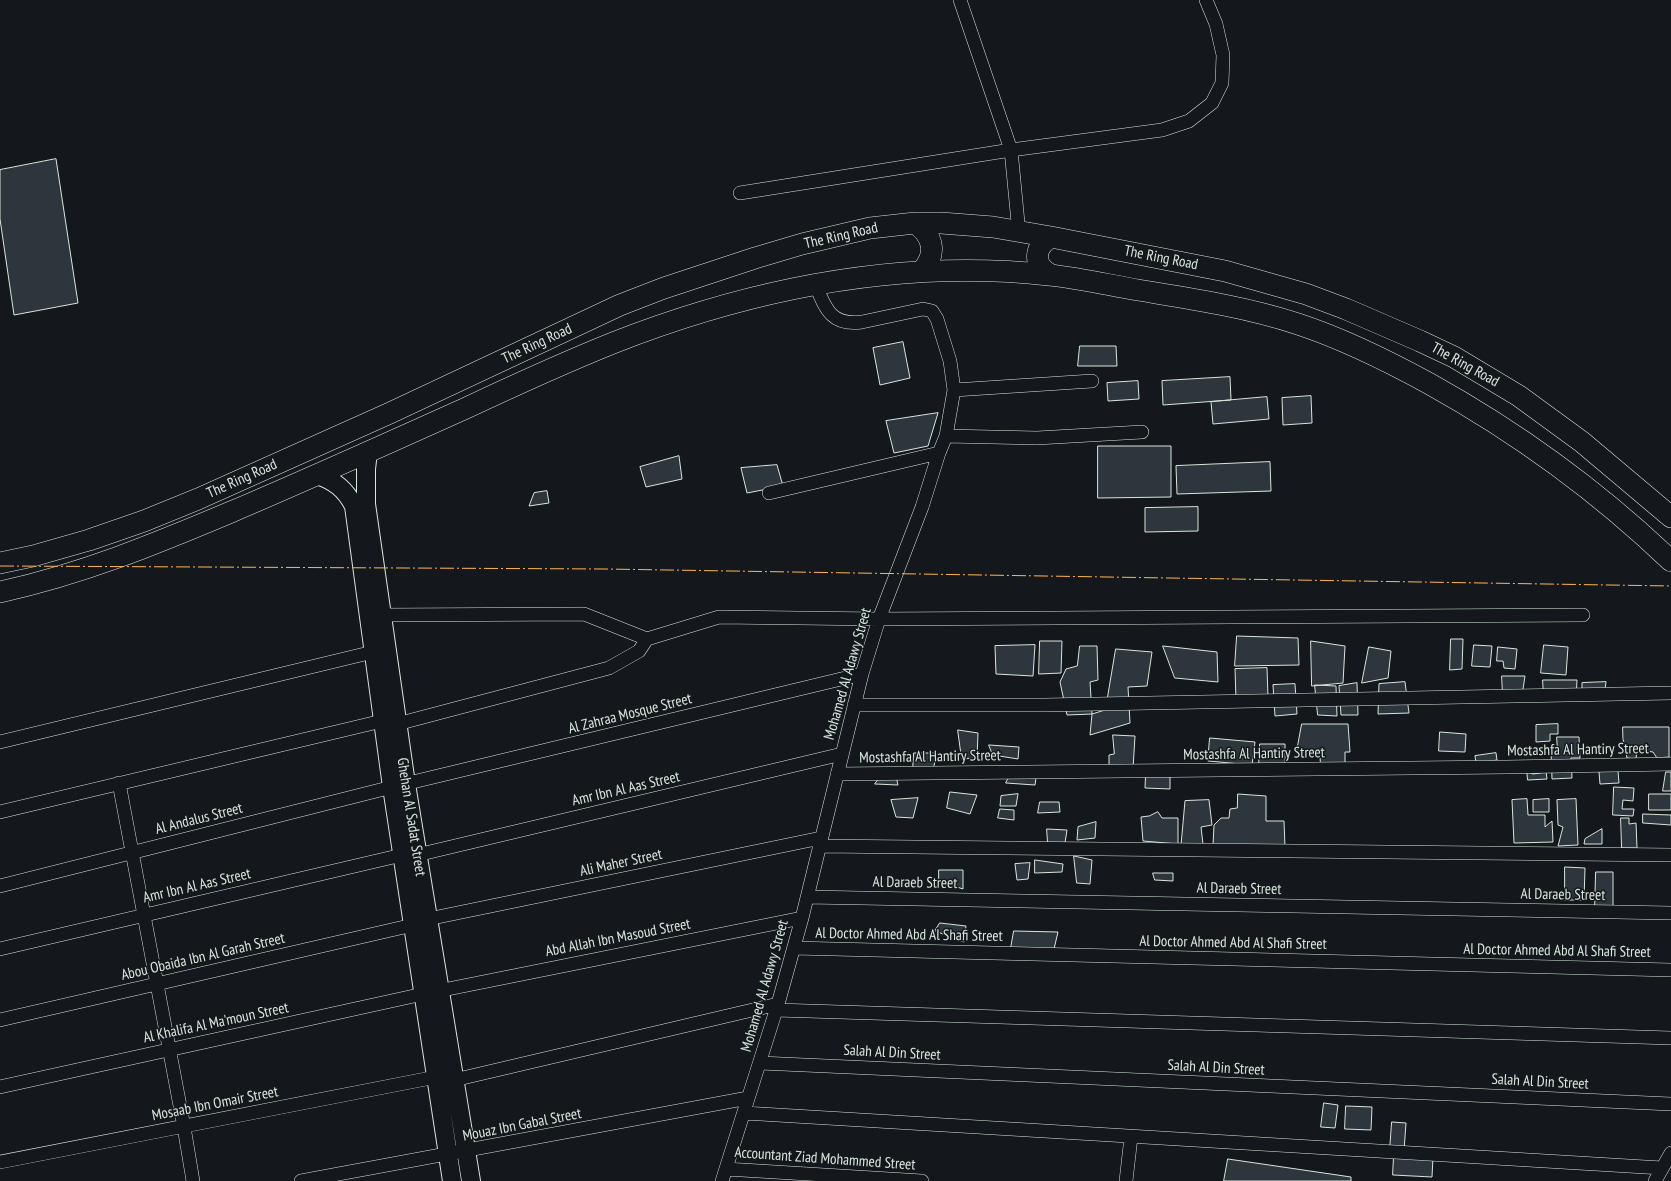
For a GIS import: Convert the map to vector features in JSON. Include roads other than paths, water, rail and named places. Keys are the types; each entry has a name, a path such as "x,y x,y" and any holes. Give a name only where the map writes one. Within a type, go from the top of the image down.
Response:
{"highway":[{"name":"The Ring Road","path":"0,563 33,556 89,540 144,521 390,413 620,305 664,288 809,242 870,228 915,223 967,224 1051,237 1225,270 1266,281 1346,309 1420,341 1487,376 1550,418 1613,467 1671,517"},
{"path":"915,223 927,234 931,245 930,257 927,265 922,271"},
{"path":"1051,237 1045,240 1040,246 1038,252 1040,266 1045,272 1051,275"},
{"name":"The Ring Road","path":"0,592 59,577 146,548 317,475 539,375 646,331 722,307 760,297 865,278 922,271 1051,275 1230,306 1302,326 1372,354 1463,402 1526,442 1606,502 1671,561"}],"main road":[{"name":"Ghehan Al Sadat Street","path":"368,452 366,469 366,504 382,615 390,722 399,786 432,992 454,1080 471,1181"},
{"name":"Ghehan Al Sadat Street","path":"317,475 329,479 339,486 348,495 354,506 373,652 390,722"},
{"name":"Ghehan Al Sadat Street","path":"432,992 436,1077 452,1181"}],"street":[{"path":"960,0 1011,150 1019,232"},
{"path":"740,193 1011,150 1162,130 1189,121 1212,103 1222,83 1223,55 1216,24 1206,0"},
{"name":"Mohamed Al Adawy Street","path":"724,1175 760,1063 794,948 862,674 879,619 922,507 946,436 954,390 950,361 937,319 932,311 923,309 862,322 845,322 829,313 824,306 816,286"},
{"path":"954,390 1092,381"},
{"path":"946,436 1037,438 1142,432"},
{"path":"769,493 939,453"},
{"path":"382,615 584,614 646,639 719,617 879,619 1583,615"},
{"path":"0,812 119,783 390,722 609,668 639,651 646,639"},
{"path":"0,742 373,652"},
{"name":"Al Zahraa Mosque Street","path":"399,786 862,674"},
{"path":"854,706 1045,705 1671,693"},
{"name":"Amr Ibn Al Aas Street","path":"0,949 842,754"},
{"name":"Mostashfa Al Hantiry Street","path":"837,774 1671,764"},
{"path":"119,783 170,1050 193,1181"},
{"name":"Al Andalus Street","path":"0,886 399,786"},
{"name":"Ali Maher Street","path":"420,922 820,842 1671,855"},
{"name":"Al Daraeb Street","path":"807,898 1671,913"},
{"name":"Abd Allah Ibn Masoud Street","path":"432,992 802,918"},
{"name":"Abou Obaida Ibn Al Garah Street","path":"0,1020 420,922"},
{"name":"Al Doctor Ahmed Abd Al Shafi Street","path":"794,948 1671,970"},
{"name":"Al Khalifa Al Ma'moun Street","path":"0,1087 432,992"},
{"path":"454,1080 777,1007 1671,1038"},
{"name":"Salah Al Din Street","path":"760,1063 1671,1104"},
{"name":"Mosaab Ibn Omair Street","path":"0,1162 436,1077"},
{"name":"Mouaz Ibn Gabal Street","path":"301,1181 466,1152 748,1098"},
{"path":"744,1113 1662,1168"},
{"path":"1126,1181 1131,1137"},
{"path":"1655,1181 1671,1153"},
{"name":"Accountant Ziad Mohammed Street","path":"724,1175 922,1181"}]}
